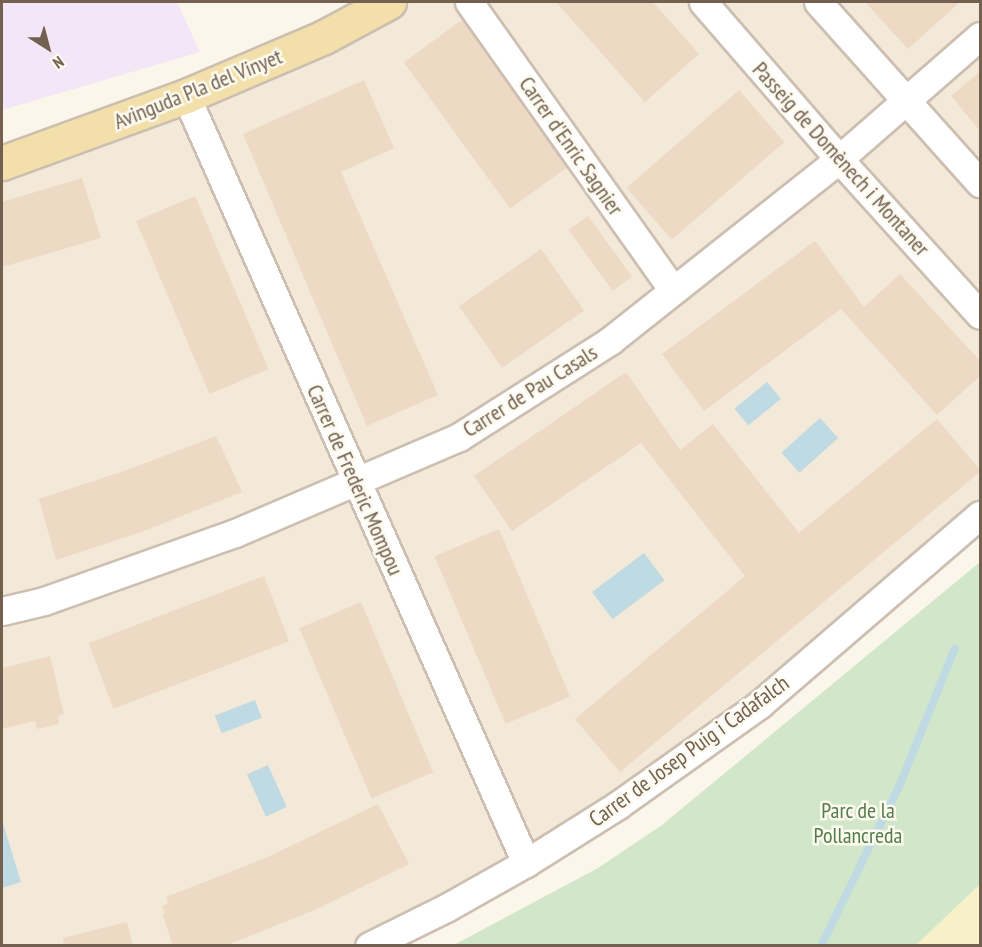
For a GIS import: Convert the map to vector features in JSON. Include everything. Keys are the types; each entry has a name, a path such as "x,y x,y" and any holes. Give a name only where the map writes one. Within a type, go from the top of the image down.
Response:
{"main road":[{"name":"Avinguda Pla del Vinyet","path":"2,163 186,96 324,37 389,2"}],"street":[{"name":"Carrer d'Enric Sagnier","path":"469,2 673,290"},
{"name":"Passeig de Domènech i Montaner","path":"703,2 839,159 981,315"},
{"path":"818,2 981,183"},
{"name":"Carrer de Pau Casals","path":"2,611 44,601 235,532 459,437 611,340 839,159 981,36"},
{"name":"Carrer de Frederic Mompou","path":"186,96 526,863"},
{"name":"Carrer de Josep Puig i Cadafalch","path":"369,945 446,908 526,863 618,805 760,704 981,515"}],"shaded area":[{"path":"2,2 177,2 200,52 2,110"},
{"path":"389,2 980,2 980,515 760,704 369,945 2,945 2,163"}],"green space":[{"name":"Parc de la Pollancreda","path":"980,562 980,945 452,946 598,868 662,825"}],"sand":[{"path":"979,885 980,945 916,945"}],"water":[{"path":"767,382 781,399 748,426 734,408"},
{"path":"820,418 838,438 799,473 781,453"},
{"path":"644,553 664,580 613,619 592,592"},
{"path":"255,700 262,718 222,733 215,715"},
{"path":"268,765 287,807 266,816 247,774"},
{"path":"2,820 21,882 2,888"}],"building":[{"path":"556,2 653,2 699,54 645,102"},
{"path":"865,2 960,2 908,49"},
{"path":"462,20 568,166 510,209 404,62"},
{"path":"981,71 981,132 951,96"},
{"path":"364,80 394,148 341,172 438,395 367,426 243,134"},
{"path":"739,90 784,142 672,240 627,188"},
{"path":"82,178 101,238 2,267 2,202"},
{"path":"195,196 268,369 210,394 136,221"},
{"path":"588,216 632,277 613,291 569,230"},
{"path":"815,241 864,307 900,274 981,362 981,375 937,415 841,309 704,411 662,354"},
{"path":"541,249 584,310 502,368 459,306"},
{"path":"626,372 680,450 713,424 799,533 937,419 981,471 620,772 575,719 745,576 641,443 512,531 474,476"},
{"path":"216,436 242,492 144,531 56,560 39,499 130,469"},
{"path":"499,529 570,697 506,724 435,556"},
{"path":"264,576 289,641 114,709 88,643"},
{"path":"361,602 433,772 372,798 299,628"},
{"path":"50,656 64,714 58,716 59,724 37,729 35,721 2,729 2,668"},
{"path":"378,804 409,864 317,909 227,945 173,945 162,913 165,913 162,906 168,903 166,897 268,857"},
{"path":"127,922 133,945 64,945 63,938"}],"waterway":[{"path":"821,946 901,782 955,648"}]}
